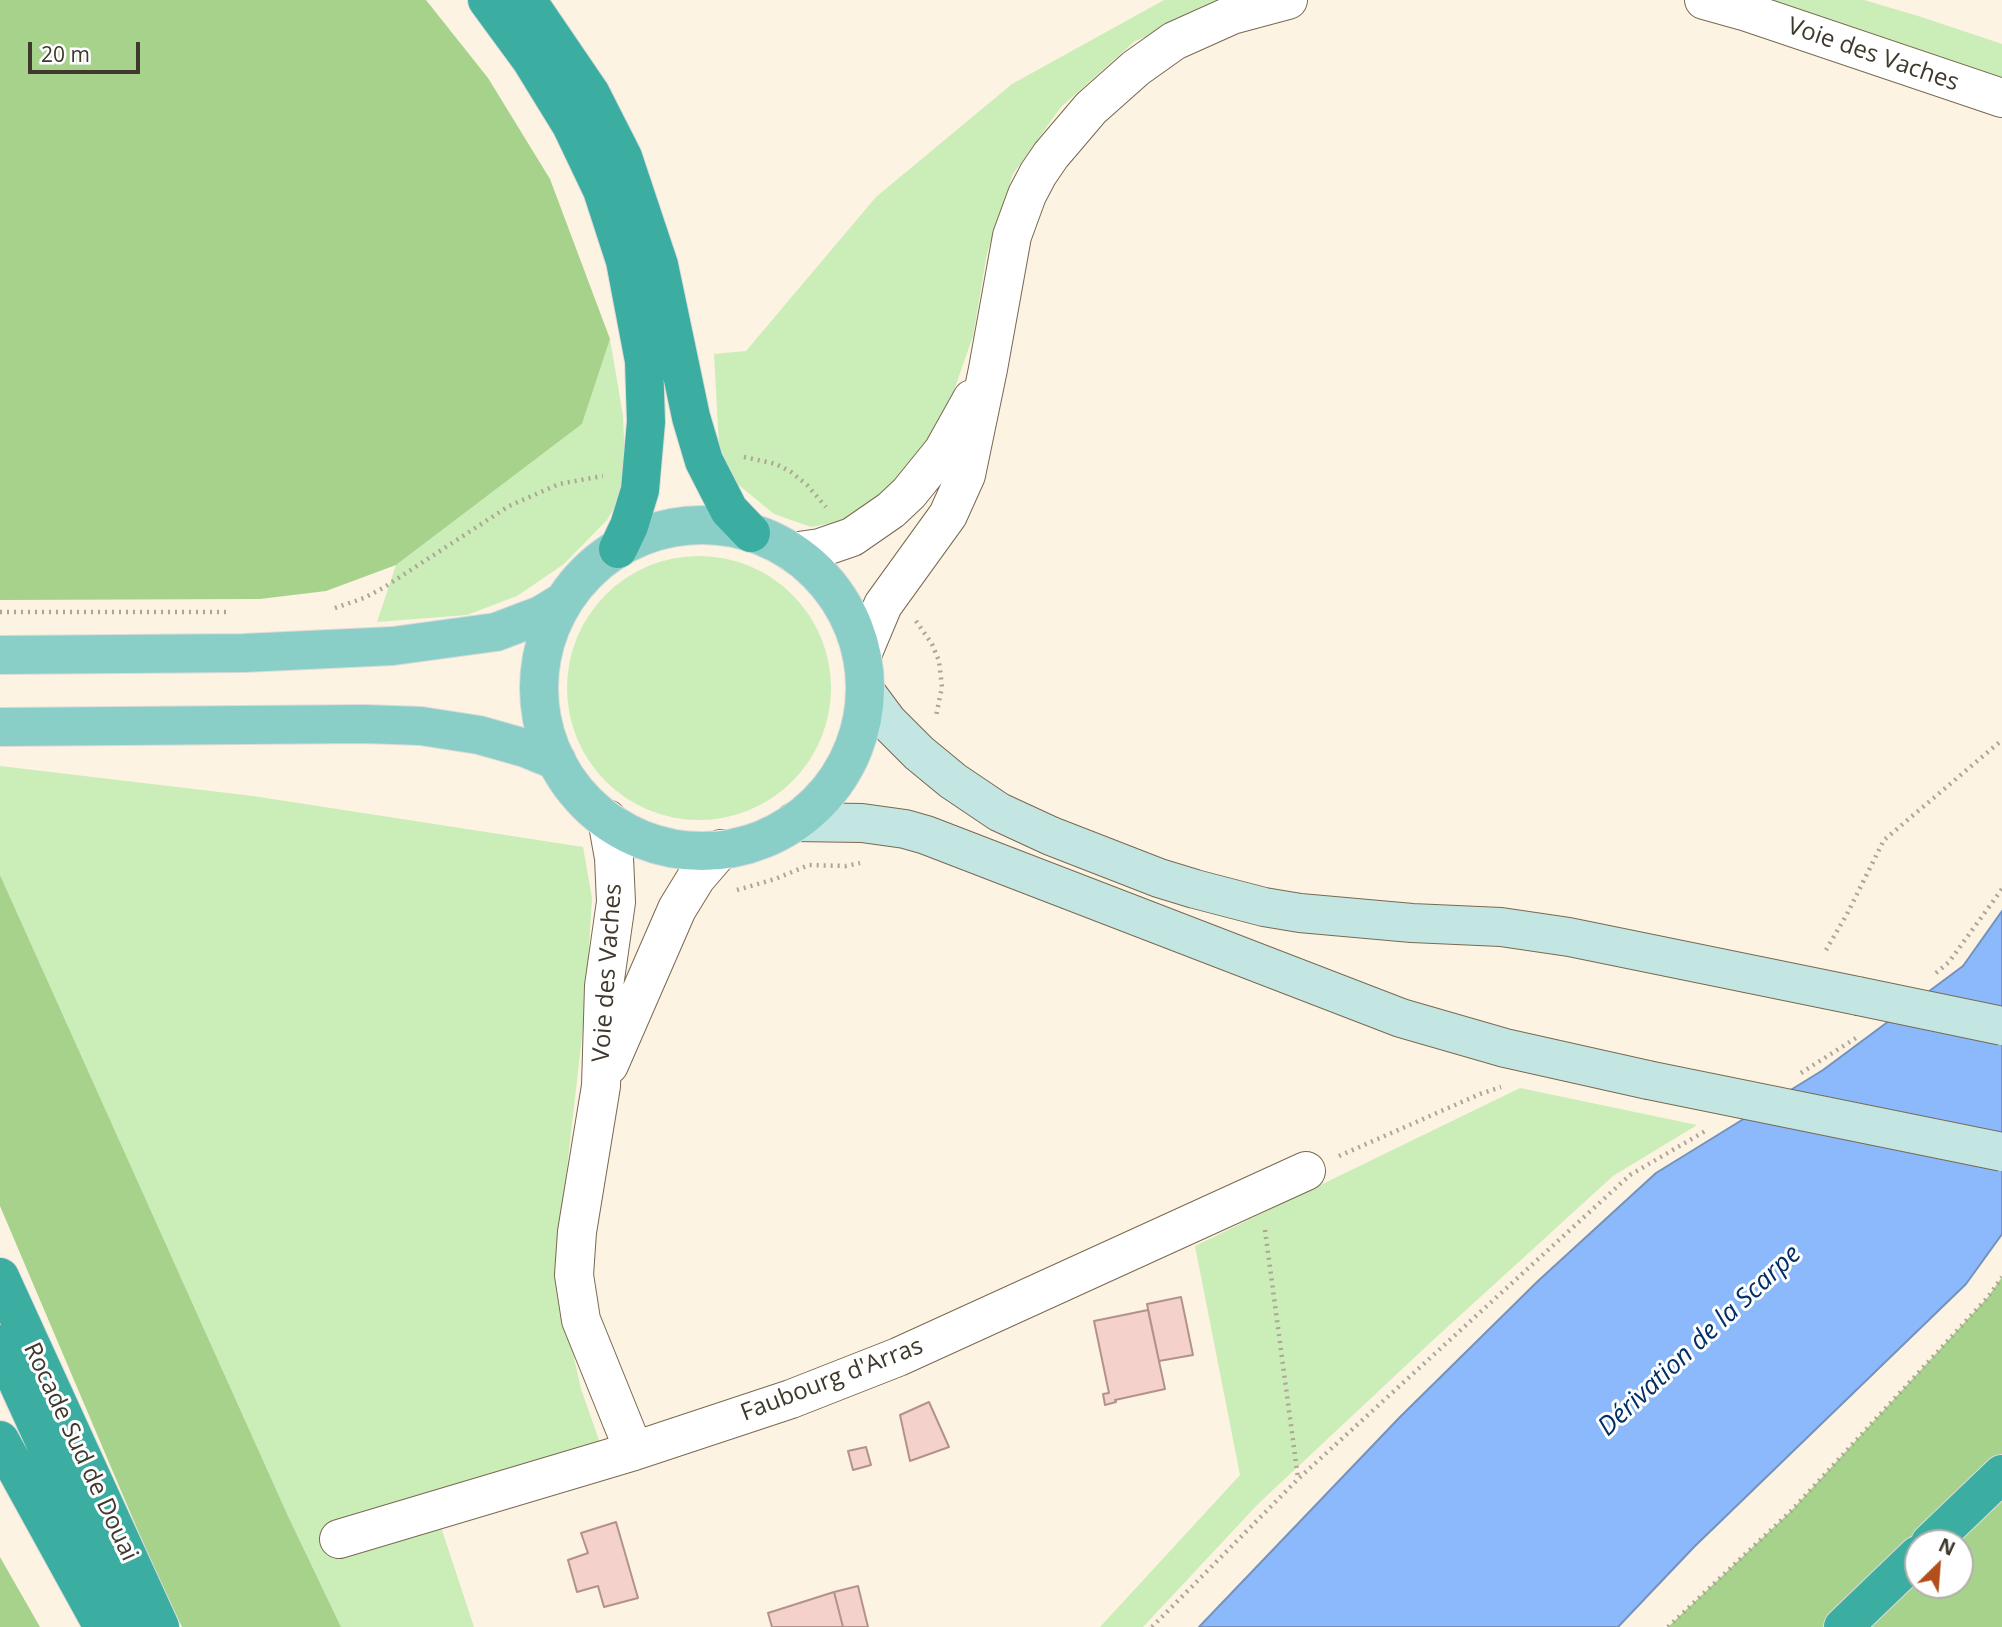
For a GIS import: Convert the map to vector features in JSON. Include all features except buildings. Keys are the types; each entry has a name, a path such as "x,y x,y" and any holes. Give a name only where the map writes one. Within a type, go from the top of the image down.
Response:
{"highway":[{"path":"487,0 531,60 571,125 602,190 631,285 644,361 646,411 643,470 636,505 618,548"},
{"path":"527,0 591,94 623,157 659,265 691,417 704,461 729,510 751,533"},
{"name":"Rocade Sud de Douai","path":"0,1277 160,1627"},
{"name":"Rocade Sud de Douai","path":"0,1344 130,1627"},
{"path":"0,1440 103,1627"},
{"path":"1945,1529 2002,1474"},
{"path":"1843,1627 1904,1568"}],"main road":[{"path":"863,673 861,722 845,765 818,802 794,822 759,840 721,849 687,850 653,843 607,819 574,787 557,761 541,713 540,680 549,631 564,601 593,566 618,548 646,535 675,527 721,526 751,533 792,552 816,572 837,597 852,625 863,673 888,722 919,753 975,797 1025,826 1159,878 1230,900 1264,907 1339,918 1556,934 1861,1014 2002,1026"},
{"path":"0,654 244,653 393,646 496,632 541,615 564,601"},
{"path":"0,727 351,724 421,726 479,735 525,748 557,761"},
{"path":"794,822 883,825 926,835 1401,1018 1505,1048 2002,1152"}],"street":[{"path":"863,673 876,620 893,591 948,515 966,475 1007,258 1019,215 1038,174 1064,138 1091,108 1129,74 1174,41 1232,15 1288,0"},
{"name":"Voie des Vaches","path":"1704,0 1747,12 2002,99"},
{"path":"792,552 820,548 852,537 891,510 943,451 988,369"},
{"name":"Voie des Vaches","path":"607,819 614,858 616,891 602,1011 601,1086 577,1232 574,1275 581,1320 634,1451"},
{"name":"Voie des Vaches","path":"601,1086 677,909 696,878 721,849"},
{"name":"Faubourg d'Arras","path":"339,1539 765,1409 898,1357 1306,1171"}],"path":[{"path":"704,461 751,458 776,464 807,485 852,537"},
{"path":"333,608 364,598 383,588 487,519 520,501 559,484 643,470"},
{"path":"893,591 923,629 939,661 941,700 919,753"},
{"path":"0,612 240,612"},
{"path":"1847,914 1884,840 2002,740"},
{"path":"732,893 808,866 856,864 865,860 883,825"},
{"path":"1927,980 1949,962 2002,889"},
{"path":"1794,1077 1861,1014"},
{"path":"1306,1171 1480,1094 1510,1084"},
{"path":"1152,1627 1298,1479 1630,1175 1711,1128"},
{"path":"1259,1192 1298,1479"},
{"path":"1668,1627 1799,1502 1988,1297 2002,1277"}],"green space":[{"path":"0,0 426,0 488,78 550,179 610,339 582,424 396,565 326,591 260,599 0,600"},
{"path":"1164,0 1237,0 1135,41 1061,107 1013,174 987,253 973,336 945,416 900,481 853,519 811,527 774,514 735,482 719,445 714,354 746,351 876,197 1012,84"},
{"path":"1742,0 1864,0 1918,16 2002,44 2002,85"},
{"path":"610,339 623,416 626,487 607,520 564,564 517,596 467,615 377,622 396,565 582,424"},
{"path":"699,556 725,559 749,566 783,586 801,604 821,638 828,662 831,688 828,714 821,738 801,772 783,790 749,810 725,817 699,820 673,817 649,810 615,790 597,772 577,738 570,714 567,688 570,662 577,638 597,604 615,586 649,566 673,559"},
{"path":"0,766 253,796 583,847 592,898 585,1010 555,1273 581,1389 600,1443 433,1503 474,1627 341,1627 288,1516 0,875"},
{"path":"0,875 288,1516 341,1627 182,1627 153,1566 0,1206"},
{"path":"1520,1088 1697,1125 1613,1176 1258,1504 1143,1627 1100,1627 1240,1475 1195,1246"},
{"path":"2002,1277 2002,1627 1668,1627 1791,1511 1988,1297"},
{"path":"0,1557 40,1627 0,1627"}],"water":[{"name":"Dérivation de la Scarpe","path":"2002,911 2002,1234 1966,1284 1694,1547 1618,1627 1199,1627 1400,1417 1538,1281 1656,1173 1823,1070 1963,966"}]}
